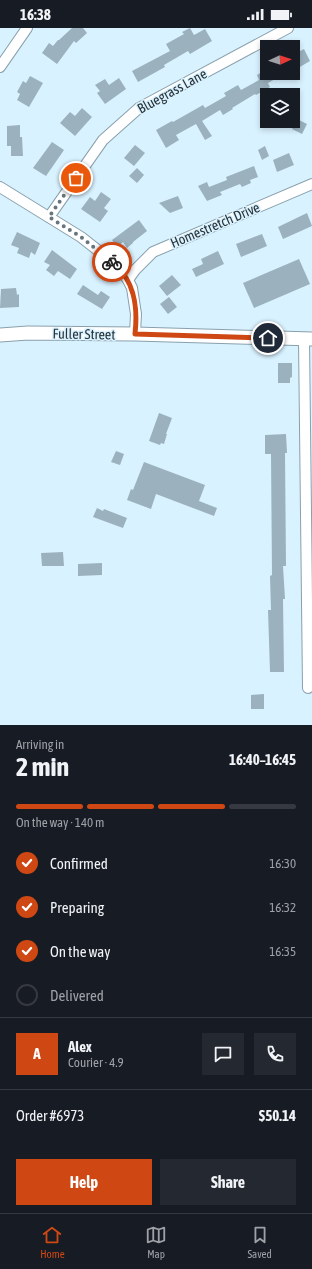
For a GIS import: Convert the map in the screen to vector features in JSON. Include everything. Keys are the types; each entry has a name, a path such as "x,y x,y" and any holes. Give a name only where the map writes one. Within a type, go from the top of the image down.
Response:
{"street":[{"path":"0,66 27,28"},
{"name":"Bluegrass Lane","path":"49,217 103,140 139,108 288,28"},
{"name":"Homestretch Drive","path":"128,280 135,270 153,252 312,184"},
{"path":"0,187 81,237 119,267 132,288 136,314 135,334"},
{"name":"Fuller Street","path":"0,335 28,333 135,334 308,339"},
{"path":"308,339 308,688"}],"building":[{"path":"72,28 83,28 87,33 76,43 74,41 57,64 42,53 49,43 53,46"},
{"path":"190,28 194,35 205,29 212,41 190,54 188,51 164,65 165,67 138,82 132,71 170,51 166,44 184,34 182,32"},
{"path":"304,49 310,61 300,67 300,51"},
{"path":"260,73 260,80 273,80 268,83 270,87 260,88 260,93 256,95 255,94 223,115 220,110 202,121 212,136 205,140 196,124 176,135 179,140 166,148 156,130 203,105 205,108 226,96 224,93 238,85 241,90 259,80 257,75"},
{"path":"30,76 43,83 29,107 17,100 20,94 17,92 23,81 26,83"},
{"path":"119,78 126,89 105,104 97,93 100,91 95,85 105,79 109,85"},
{"path":"82,108 92,117 75,136 60,123 70,112 75,116"},
{"path":"300,120 307,124 302,134 292,129 300,128"},
{"path":"20,125 23,156 11,156 11,146 7,146 7,126"},
{"path":"52,142 64,150 46,176 33,168"},
{"path":"135,145 145,153 134,166 124,158"},
{"path":"265,146 269,156 262,160 258,150"},
{"path":"289,153 294,165 277,172 273,160"},
{"path":"254,166 258,177 250,180 251,183 242,187 240,184 220,192 222,195 207,201 198,186 207,182 209,187 227,180 226,177"},
{"path":"137,168 144,175 137,183 129,176"},
{"path":"101,192 111,199 104,208 108,211 100,222 81,209 90,197 95,201"},
{"path":"178,196 183,208 170,213 159,203"},
{"path":"307,213 312,226 283,239 278,227"},
{"path":"139,220 147,231 127,248 123,242 117,247 112,240"},
{"path":"17,232 40,243 35,255 31,252 29,258 17,253 19,248 11,245"},
{"path":"262,234 267,246 241,257 236,244"},
{"path":"52,250 77,269 70,279 58,271 54,276 46,270 50,265 44,262"},
{"path":"218,251 224,264 196,277 192,269 203,264 201,259"},
{"path":"299,259 310,284 254,308 243,283"},
{"path":"172,275 181,285 167,296 159,286"},
{"path":"83,285 98,295 101,291 110,297 102,309 77,294"},
{"path":"16,288 17,295 19,294 19,307 0,308 1,289"},
{"path":"169,297 177,307 168,314 160,304"},
{"path":"278,363 292,363 292,377 290,378 290,383 278,383"},
{"path":"159,413 172,418 164,444 161,443 160,445 149,441"},
{"path":"286,434 286,566 283,566 285,599 283,599 284,672 270,672 268,610 271,610 270,576 272,575 271,454 265,454 265,435"},
{"path":"116,451 124,454 120,465 111,462"},
{"path":"144,462 205,485 199,501 217,508 214,516 156,494 151,509 127,500 131,489 133,490"},
{"path":"97,508 103,511 104,509 127,518 123,528 93,517"},
{"path":"63,552 64,566 42,566 41,553"},
{"path":"102,563 102,575 78,576 78,564"},
{"path":"264,694 264,709 251,709 251,695"}],"way so far":[{"path":"76,178 49,217 81,237 112,262"}],"route":[{"path":"112,262 122,270 131,284 136,314 135,334 268,338"}]}
